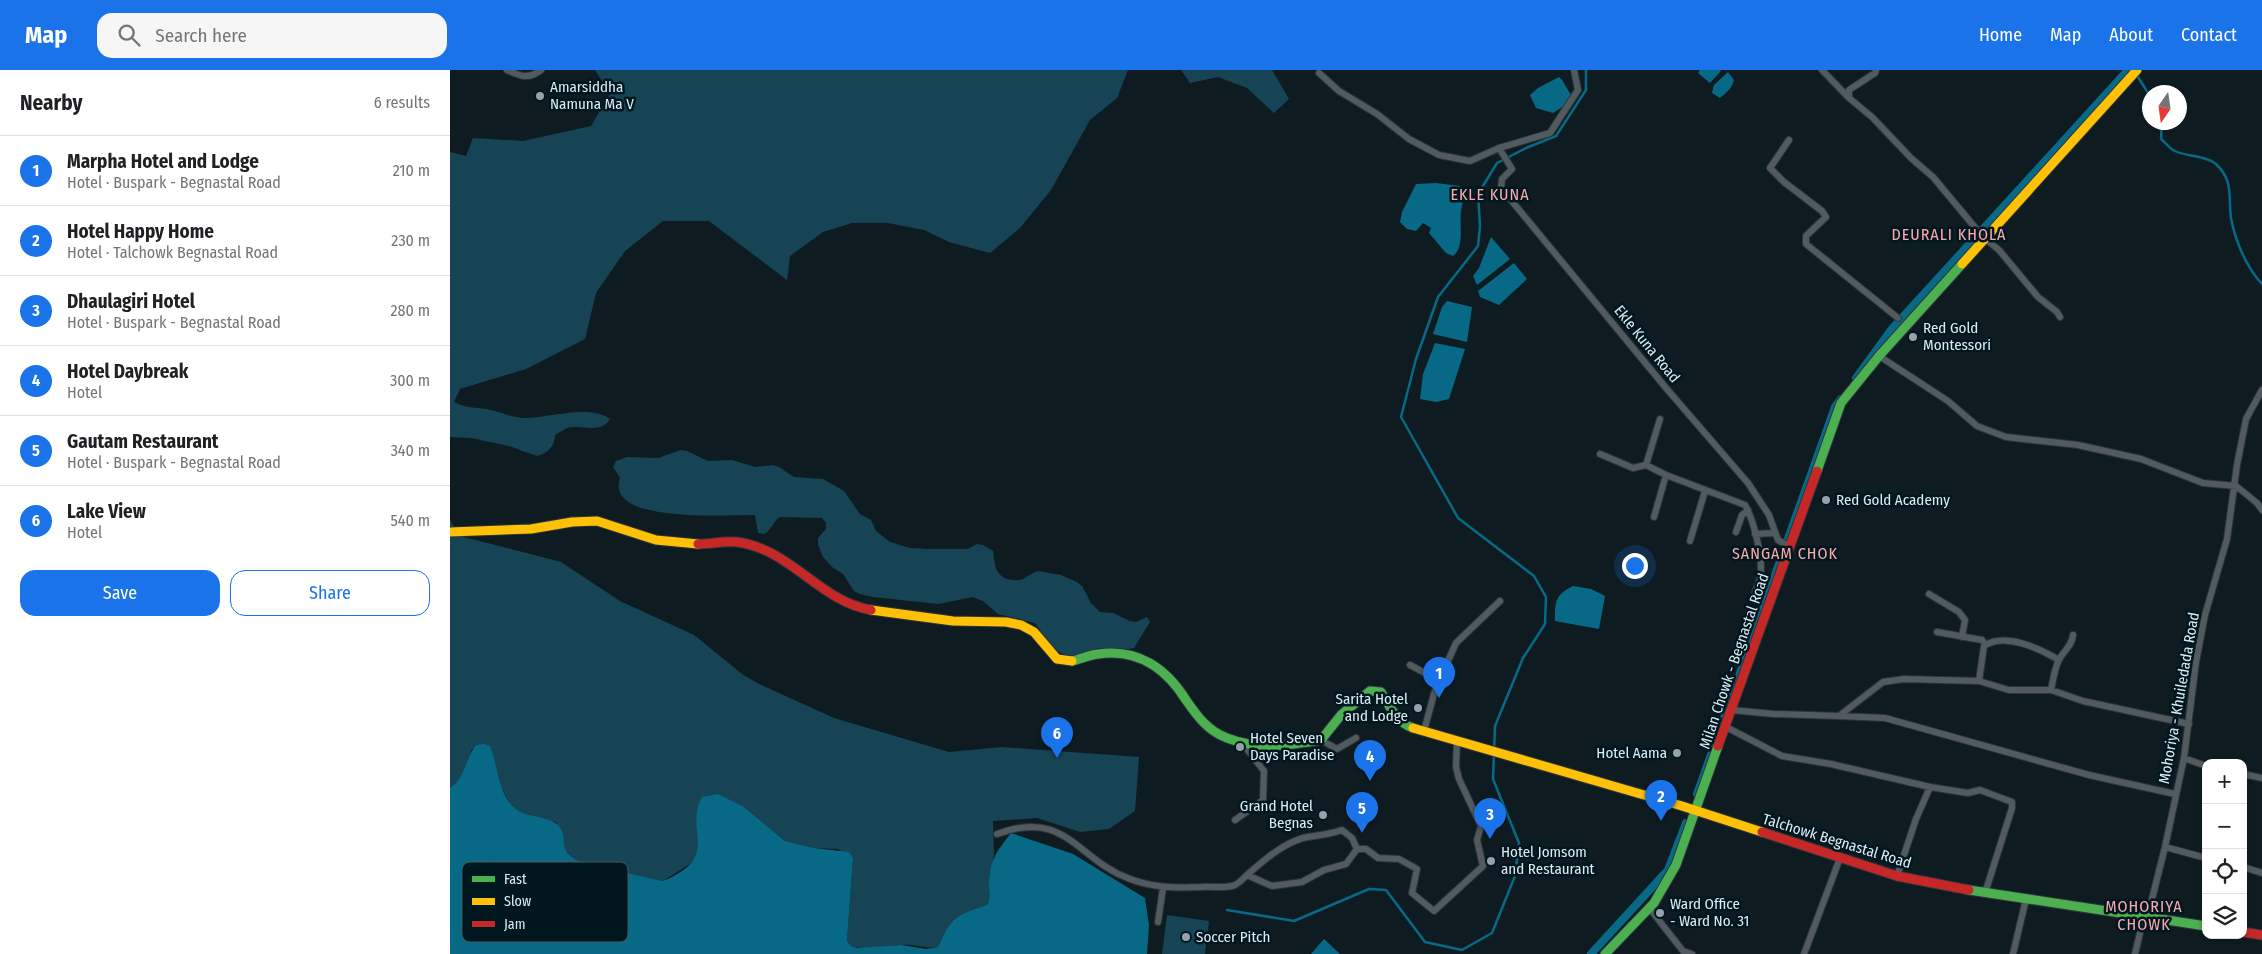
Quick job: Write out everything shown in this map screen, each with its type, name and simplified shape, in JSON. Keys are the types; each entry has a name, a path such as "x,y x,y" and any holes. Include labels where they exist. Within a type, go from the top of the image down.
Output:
{"main road":[{"name":"Milan Chowk - Begnastal Road","path":"1605,954 1650,909 1676,865 1841,403 1879,356 2137,70"},
{"path":"450,532 474,533 532,529 569,522 596,521 624,527 645,537 665,542 700,545 738,542 764,549 796,567 840,602 860,608 959,622 984,621 1025,626 1041,637 1054,656 1064,661 1084,659 1093,654 1109,654 1146,660 1160,666 1184,694 1201,720 1221,735 1243,744 1293,744 1321,740"},
{"name":"Talchowk Begnastal Road","path":"1321,740 1341,715 1370,691 1374,690 1381,692 1395,715 1406,726 1512,755 1897,876 1985,893 2202,925"},
{"path":"2247,933 2262,935"}],"street":[{"path":"507,70 526,77 534,76 541,70"},
{"path":"1319,73 1339,90 1377,114 1409,139 1440,155 1470,161 1499,148 1550,133 1578,90 1574,70"},
{"path":"1822,70 1933,177 1974,228 1984,239 1999,250 2038,297 2057,312 2060,317"},
{"path":"1849,98 1849,90 1875,73 1876,70"},
{"path":"1789,140 1770,168 1784,182 1822,211 1826,217 1806,236 1806,244 1898,318"},
{"name":"Ekle Kuna Road","path":"1499,148 1512,169 1502,180 1501,188 1748,483 1769,515 1777,537"},
{"path":"1879,356 1948,401 1977,426 2006,436 2078,445 2141,459 2203,483 2236,486 2262,510"},
{"name":"Mohoriya - Khuiledada Road","path":"2135,954 2144,916 2150,903 2165,847 2184,758 2196,662 2205,615 2227,539 2236,486 2237,465 2246,419 2262,390"},
{"path":"1646,465 1660,419"},
{"path":"1600,454 1633,468 1646,465 1705,491 1739,502 1748,510 1755,534 1761,578 1753,596"},
{"path":"1654,517 1666,475"},
{"path":"1690,541 1705,491"},
{"path":"1736,532 1742,515 1748,510"},
{"path":"1755,534 1777,537 1789,546"},
{"path":"1929,594 1959,612 1965,620 1962,637"},
{"path":"1424,731 1435,690 1456,643 1500,600"},
{"path":"1937,632 1982,640 1986,645"},
{"path":"2051,690 2059,660 2069,647 2073,635"},
{"path":"1979,681 1984,646 2004,639 2031,646 2059,660"},
{"path":"1410,665 1440,681"},
{"path":"1839,716 1883,682 1904,679 1979,681 2009,690 2051,690 2083,701 2188,724"},
{"path":"1731,710 1774,714 1885,718 2089,776 2175,794"},
{"path":"1726,728 1782,756 1831,764 1968,794 1980,790 2012,802 1985,893"},
{"path":"1321,740 1330,747 1337,749 1356,738"},
{"path":"1357,849 1366,849 1378,858 1399,859 1417,869 1412,893 1434,911 1483,866 1477,840 1481,826 1459,779 1456,767 1457,740"},
{"path":"1235,820 1263,800 1264,771 1243,744"},
{"path":"2184,758 2202,765"},
{"path":"2247,775 2262,778"},
{"path":"1897,876 1916,819 1930,787"},
{"path":"997,834 1025,826 1049,830 1071,840 1111,870 1128,879 1163,888 1235,885 1267,857 1302,838 1327,836 1342,830 1352,838 1357,849"},
{"path":"2165,847 2202,857"},
{"path":"1247,875 1272,886 1302,882 1324,870 1346,864 1357,849"},
{"path":"1804,954 1840,858"},
{"path":"2247,868 2262,873"},
{"path":"1158,922 1163,888"},
{"path":"2013,954 2026,899"},
{"path":"1650,909 1683,951 1692,954"}],"shaded area":[{"path":"595,70 1128,70 1117,98 1090,120 1051,190 1020,228 990,253 949,242 924,230 888,223 852,223 823,232 790,256 787,280 709,221 663,221 625,251 596,293 585,339 526,369 460,389 454,402 463,406 491,410 522,418 580,412 602,415 610,419 598,427 573,427 566,429 555,435 554,442 550,448 537,456 509,446 471,438 450,437 450,152 466,156 473,138 523,141 591,126 610,94"},
{"path":"1181,70 1272,70 1289,99 1274,113 1247,88 1218,77 1190,83"},
{"path":"1700,70 1721,71 1710,83 1698,73"},
{"path":"1728,72 1734,80 1727,92 1720,98 1712,93 1714,85"},
{"path":"1559,77 1571,95 1564,106 1553,113 1536,108 1530,95 1538,88"},
{"path":"1436,183 1460,186 1464,191 1459,247 1453,256 1446,253 1429,233 1431,228 1423,223 1416,231 1407,229 1400,222 1402,212 1416,184"},
{"path":"1491,237 1510,259 1477,285 1473,276 1479,268"},
{"path":"1514,263 1527,279 1499,305 1480,297 1478,291"},
{"path":"1447,301 1472,307 1467,342 1433,334 1442,307"},
{"path":"1435,343 1465,349 1449,399 1436,402 1420,399 1423,374"},
{"path":"681,450 708,461 732,460 755,467 773,465 794,477 823,479 844,491 860,514 871,520 876,531 890,542 910,548 928,549 968,549 977,544 983,545 993,551 997,571 1007,579 1021,580 1038,571 1061,575 1082,586 1091,603 1100,612 1113,613 1136,622 1147,617 1150,622 1134,648 1122,650 1098,648 1088,655 1069,657 1053,649 1035,623 998,614 983,601 973,597 938,604 873,597 854,591 843,574 832,567 823,557 818,545 818,538 826,529 826,523 822,518 780,517 764,534 758,533 755,515 672,514 649,510 631,503 620,493 620,478 613,467 616,461 627,457 658,458"},
{"path":"450,520 460,536 561,562 620,601 694,635 742,674 759,684 834,718 949,752 1002,747 1139,757 1135,811 1109,829 1080,832 1037,818 993,821 994,854 989,888 990,900 982,908 964,913 946,930 938,947 896,945 863,948 851,946 847,941 853,858 838,849 814,848 785,841 744,807 699,844 697,856 691,863 663,881 628,873 628,862 580,862 573,858 566,850 556,822 526,816 513,808 504,794 494,766 492,752 472,749 462,775 450,788"},
{"path":"1573,586 1591,589 1605,596 1599,629 1555,621 1557,599 1563,592"},
{"path":"484,744 490,746 502,787 511,805 529,815 556,823 562,830 567,852 580,862 462,862 462,942 628,942 628,873 663,881 681,872 692,862 697,853 696,821 697,810 702,797 718,794 744,807 785,841 814,848 849,852 853,858 847,941 851,946 857,948 902,945 926,949 938,947 946,930 954,920 964,913 987,905 992,863 1011,833 1073,854 1145,898 1149,925 1147,954 450,954 450,788 459,779 476,745"},
{"name":"Soccer Pitch","path":"1167,915 1209,921 1205,954 1162,954"},
{"path":"1324,939 1340,954 1311,954"}],"waterway":[{"path":"1227,910 1294,921 1369,889 1386,890 1425,942 1462,950 1492,933 1515,876 1519,843 1493,779 1495,726 1523,658 1545,624 1546,597 1534,576 1458,518 1401,417 1416,359 1438,297 1478,246 1480,226 1478,194 1497,163 1526,148 1556,136 1586,90 1586,70"},
{"path":"1856,378 1891,330 2128,70"},
{"name":"DEURALI KHOLA","path":"2136,74 2143,85"},
{"name":"DEURALI KHOLA","path":"2162,130 2161,139 2171,149 2212,161 2222,170 2228,183 2231,218 2238,244 2251,270 2262,284"},
{"path":"1697,794 1835,407 1841,399"},
{"path":"1591,954 1668,870 1686,823"}],"traffic: fast":[{"path":"1817,471 1841,403 1879,356 1962,264"},
{"path":"1072,661 1112,653 1138,657 1160,670 1169,678 1209,727 1220,735 1238,742 1286,745 1321,740 1341,715 1370,691 1381,692 1398,718 1407,726 1413,728"},
{"path":"1605,954 1654,903 1676,865 1718,746"},
{"path":"1969,890 2202,925"}],"traffic: slow":[{"path":"1962,264 2137,70"},
{"path":"450,532 531,529 572,522 597,521 656,540 698,544"},
{"path":"871,610 953,621 1006,622 1021,625 1034,632 1057,659 1072,661"},
{"path":"1413,728 1682,806 1762,832"}],"traffic: jam":[{"path":"1718,746 1817,471"},
{"path":"698,544 737,542 756,547 773,554 836,597 853,605 871,610"},
{"path":"1762,832 1897,876 1969,890"},
{"path":"2247,933 2262,935"}],"place":[{"name":"Amarsiddha Namuna Ma V","path":"540,96"},
{"name":"Red Gold Montessori","path":"1913,337"},
{"name":"Red Gold Academy","path":"1826,500"},
{"name":"Marpha Hotel and Lodge","path":"1439,698"},
{"name":"Sarita Hotel and Lodge","path":"1418,708"},
{"name":"Hotel Seven Days Paradise","path":"1240,747"},
{"name":"Hotel Aama","path":"1677,753"},
{"name":"Lake View","path":"1057,758"},
{"name":"Hotel Daybreak","path":"1370,781"},
{"name":"Grand Hotel Begnas","path":"1323,815"},
{"name":"Hotel Happy Home","path":"1661,821"},
{"name":"Gautam Restaurant","path":"1362,833"},
{"name":"Dhaulagiri Hotel","path":"1490,839"},
{"name":"Hotel Jomsom and Restaurant","path":"1491,861"},
{"name":"Ward Office - Ward No. 31","path":"1660,913"},
{"name":"Soccer Pitch","path":"1186,937"}],"district":[{"name":"EKLE KUNA","path":"1490,194"},
{"name":"DEURALI KHOLA","path":"1949,234"},
{"name":"SANGAM CHOK","path":"1785,553"},
{"name":"MOHORIYA CHOWK","path":"2144,915"}]}
